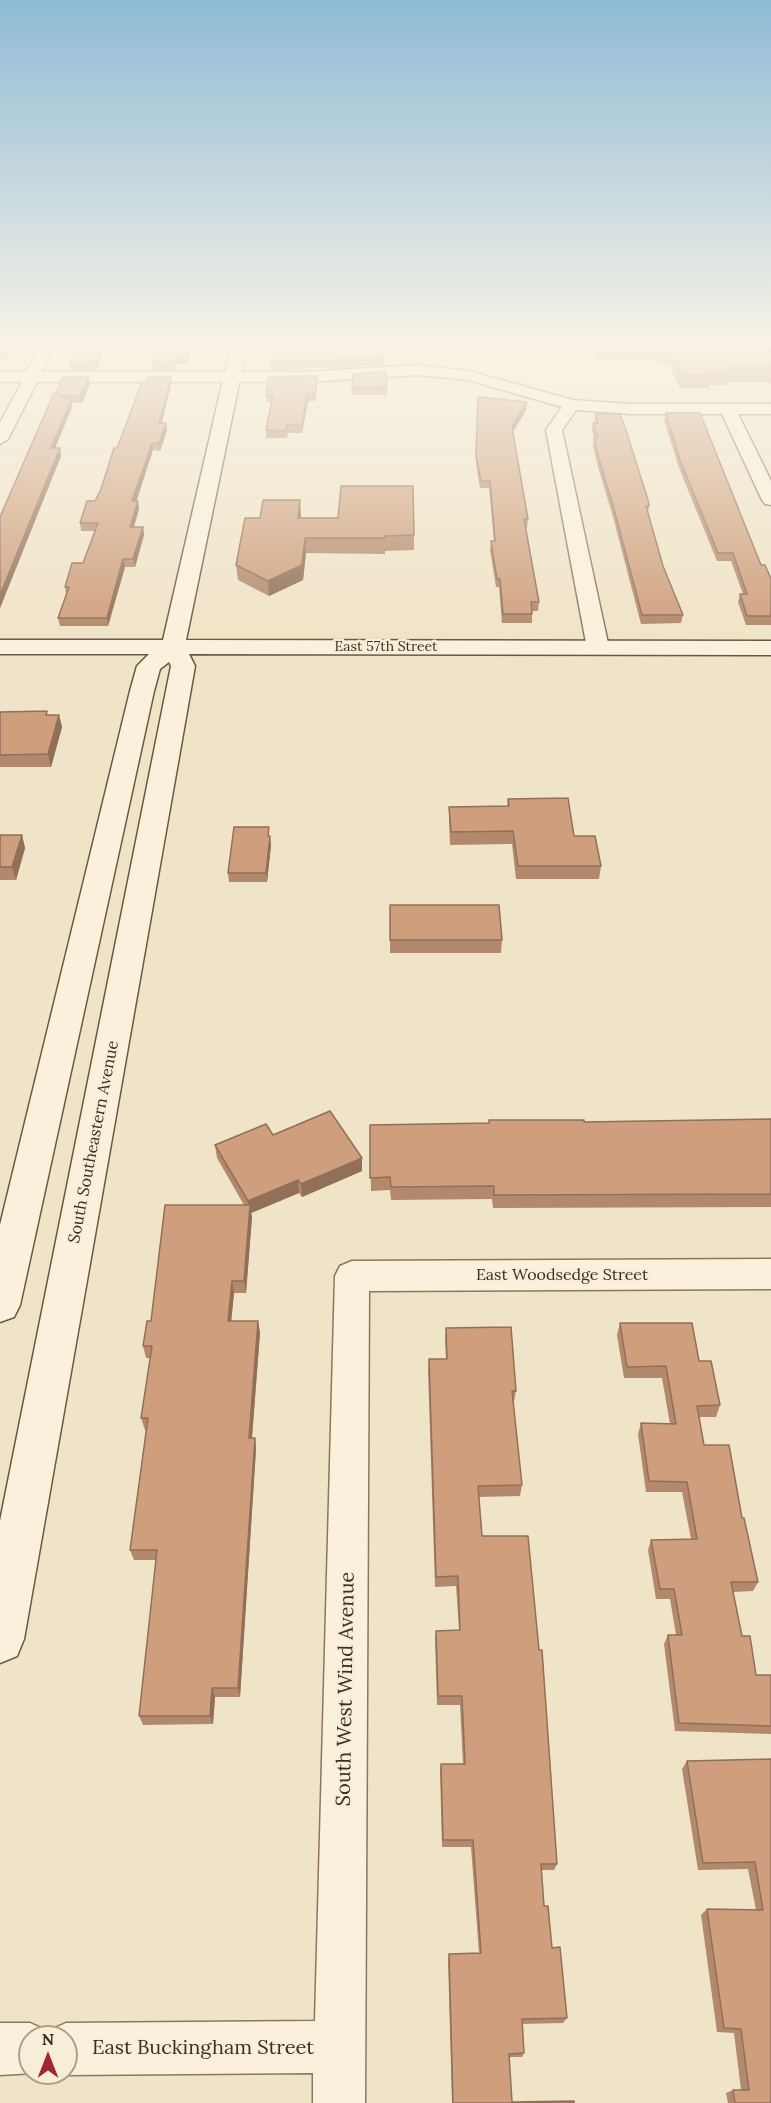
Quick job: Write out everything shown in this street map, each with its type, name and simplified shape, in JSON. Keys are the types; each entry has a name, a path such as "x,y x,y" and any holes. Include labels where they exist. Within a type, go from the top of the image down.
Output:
{"main road":[{"name":"South Southeastern Avenue","path":"0,1639 168,659 217,443"},
{"name":"East 57th Street","path":"0,647 168,659 771,666"},
{"name":"East 57th Street","path":"0,666 168,659 598,648 771,648"},
{"name":"South Southeastern Avenue","path":"0,1305 61,1032 168,659"}],"street":[{"path":"557,443 598,648"},
{"path":"744,443 771,500"},
{"name":"East Woodsedge Street","path":"352,1276 769,1282"},
{"name":"South West Wind Avenue","path":"339,2103 352,1276"},
{"name":"East Buckingham Street","path":"78,2049 340,2047"},
{"path":"0,2049 18,2049"}],"building":[{"path":"32,443 53,443 51,448 60,448 0,595 0,517"},
{"path":"119,443 152,443 132,501 138,501 130,527 143,527 133,559 123,559 107,618 58,618 69,587 65,587 72,563 83,563 98,523 80,523 87,501 95,501 114,448 117,448"},
{"path":"476,443 515,443 528,519 524,519 539,602 531,602 532,614 503,614 500,579 497,579 491,541 495,541 490,481 481,481 476,456"},
{"path":"595,443 630,443 648,500 649,506 646,506 663,566 683,615 642,615"},
{"path":"675,443 712,443 761,565 765,565 771,579 771,616 747,616 740,594 747,594 733,553 718,553"},
{"path":"341,486 413,486 414,535 385,536 385,538 305,538 302,565 268,581 236,565 245,518 260,518 263,500 300,500 298,518 338,518"},
{"path":"47,711 46,715 59,715 48,754 0,755 0,712"},
{"path":"568,798 574,836 595,836 601,866 518,866 513,831 451,832 449,807 509,806 508,799"},
{"path":"234,827 269,827 266,873 228,873"},
{"path":"0,835 22,835 12,867 0,867"},
{"path":"390,905 499,905 502,940 390,940"},
{"path":"330,1111 362,1158 301,1184 298,1180 248,1201 215,1145 266,1124 273,1135"},
{"path":"771,1119 771,1194 494,1195 494,1186 391,1187 390,1177 370,1178 370,1125 489,1123 489,1120 584,1120 584,1122"},
{"path":"165,1205 250,1205 244,1281 232,1281 228,1321 258,1321 249,1438 255,1438 238,1688 212,1688 210,1716 139,1716 157,1550 130,1550 148,1418 141,1418 152,1346 143,1346 147,1321 151,1321"},
{"path":"620,1323 692,1323 699,1361 711,1361 720,1405 697,1406 704,1445 729,1445 742,1518 744,1518 758,1582 731,1582 742,1636 750,1636 756,1675 771,1675 771,1726 679,1723 668,1635 682,1635 674,1589 660,1589 651,1540 697,1539 687,1482 649,1481 641,1423 676,1424 666,1366 627,1367"},
{"path":"511,1327 516,1391 512,1391 522,1485 478,1486 482,1536 528,1536 539,1650 542,1650 557,1864 541,1864 544,1906 548,1906 552,1948 560,1947 567,2018 522,2019 524,2053 509,2054 512,2102 574,2101 574,2103 453,2103 449,1954 481,1953 473,1840 443,1840 441,1764 465,1764 462,1696 438,1696 436,1631 460,1630 458,1576 436,1577 429,1359 447,1359 446,1328"},
{"path":"771,1759 771,2103 735,2103 733,2090 749,2090 741,2029 724,2028 707,1909 763,1910 755,1862 703,1863 687,1761"}]}
